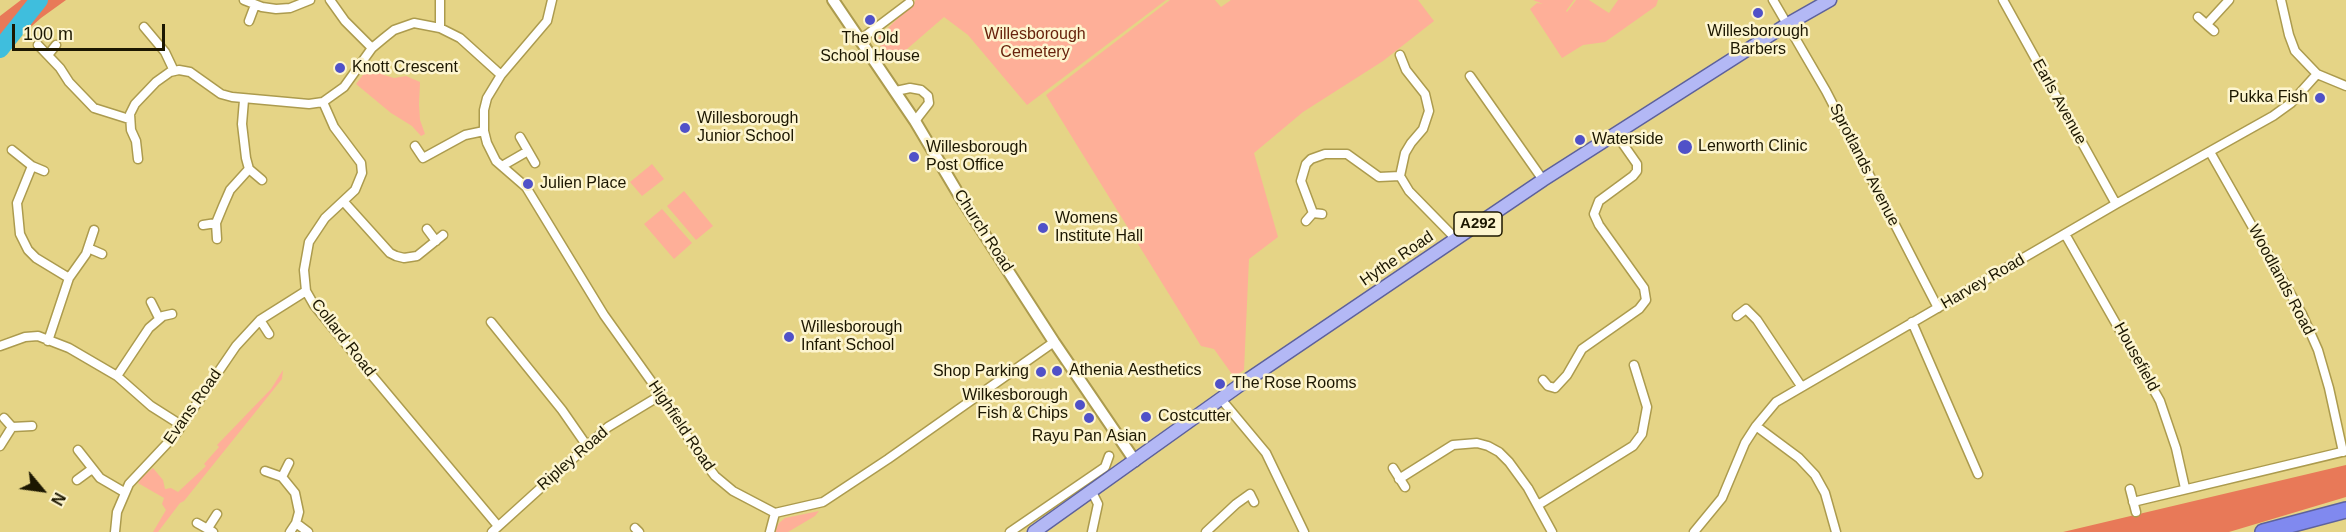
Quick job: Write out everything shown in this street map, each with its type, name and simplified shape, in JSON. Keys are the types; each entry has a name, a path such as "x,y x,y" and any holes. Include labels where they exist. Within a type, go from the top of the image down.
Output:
{"highway":[{"path":"2263,532 2346,510"}],"main road":[{"name":"Hythe Road","path":"1034,532 1221,399 1544,180 1786,25 1830,0"}],"street":[{"path":"244,0 266,8 285,9 310,0"},
{"path":"330,0 347,23 372,48"},
{"path":"440,0 440,28"},
{"name":"Highfield Road","path":"552,0 547,21 501,75 487,98 484,110 484,131 492,154 526,187 604,315 715,476 733,491 775,513"},
{"name":"Church Road","path":"833,0 915,121 959,195 1054,342 1135,461"},
{"name":"Sprotlands Avenue","path":"1773,0 1826,91 1938,308"},
{"name":"Earls Avenue","path":"2003,0 2116,204"},
{"path":"2206,24 2229,0"},
{"path":"2281,0 2295,51 2317,74 2346,86"},
{"path":"860,40 909,3"},
{"path":"249,21 255,5"},
{"path":"2198,17 2214,31"},
{"path":"138,159 139,151 129,119 132,109 163,76 174,71 190,72 221,94 244,100 309,104 323,102 344,87 372,48 394,30 414,23 440,28 460,38 501,75"},
{"path":"144,27 165,52 174,71"},
{"path":"38,45 94,108 129,119"},
{"path":"48,55 56,45"},
{"path":"1400,55 1406,70 1425,94 1429,111 1423,129 1405,153 1400,176 1409,191 1456,239"},
{"name":"Harvey Road","path":"1694,532 1722,498 1745,443 1776,402 2291,103 2317,74"},
{"path":"1470,76 1544,180"},
{"path":"896,92 910,88 921,90 928,96 929,103 915,121"},
{"path":"244,100 242,140 249,169 262,180"},
{"name":"Collard Road","path":"323,102 334,127 361,163 360,181 344,202 325,218 309,242 304,270 306,291 314,305 495,529"},
{"path":"414,146 423,159 465,135 484,131"},
{"path":"1543,380 1548,386 1555,388 1567,375 1581,349 1640,309 1646,300 1644,288 1599,225 1594,214 1599,201 1633,177 1637,171 1637,164 1616,134"},
{"path":"520,137 535,163"},
{"path":"12,150 32,166 44,171"},
{"path":"502,166 528,151"},
{"name":"Woodlands Road","path":"2210,152 2302,314 2318,350 2330,388 2345,451"},
{"path":"1306,221 1318,214 1301,181 1306,164 1311,159 1324,154 1347,154 1379,177 1400,176"},
{"path":"32,166 17,203 20,234 28,250 36,258 69,278"},
{"path":"218,239 216,223 230,190 249,169"},
{"path":"344,202 390,253 396,256 404,258 417,256 439,238 427,229"},
{"path":"203,225 216,223"},
{"path":"48,341 69,278 88,248 94,230"},
{"name":"Housefield","path":"2065,234 2160,401 2176,448 2186,489"},
{"path":"88,248 102,254"},
{"name":"Evans Road","path":"115,532 117,512 124,492 135,475 167,444 227,358 260,320 306,291"},
{"path":"151,302 159,318"},
{"path":"1737,316 1746,309 1757,320 1801,386"},
{"path":"117,376 149,328 159,318 172,314"},
{"path":"260,320 269,334"},
{"path":"491,322 562,410 587,446"},
{"path":"1912,322 1978,474"},
{"path":"0,346 25,337 38,336 69,348 117,376 151,406 181,425"},
{"path":"770,532 775,513 823,502 1054,342"},
{"path":"1538,505 1633,446 1642,434 1647,407 1634,365"},
{"name":"Ripley Road","path":"495,529 608,427 661,395"},
{"path":"1221,399 1266,453 1304,532"},
{"path":"3,418 12,427 32,426"},
{"path":"1756,426 1799,458 1815,475 1825,494 1836,532"},
{"path":"0,446 12,427"},
{"path":"1400,478 1453,445 1477,443 1499,452 1509,462 1538,505 1552,532"},
{"path":"78,450 100,478 124,492"},
{"path":"2133,501 2303,463 2345,451"},
{"path":"1010,532 1105,467 1109,456"},
{"path":"282,477 290,463"},
{"path":"1393,468 1405,488"},
{"path":"77,480 92,469"},
{"path":"265,471 282,477 291,485 298,501 299,512 290,532"},
{"path":"2130,489 2136,512"},
{"path":"1092,492 1098,504 1092,532"},
{"path":"1206,532 1250,494 1254,502"},
{"path":"1044,508 1051,520"},
{"path":"197,523 211,530 218,514"},
{"path":"296,523 309,532"}],"green space":[{"name":"Willesborough Cemetery","path":"916,0 1166,0 1027,105 968,35 944,17 892,62 876,40"},
{"path":"1170,0 1215,0 1221,7 1231,0 1418,0 1434,21 1383,61 1303,112 1254,153 1278,237 1249,259 1244,370 1234,377 1214,349 1201,346 1046,95"},
{"path":"1533,0 1574,0 1567,12 1576,0 1589,0 1609,13 1618,0 1658,0 1656,6 1605,42 1583,45 1562,58 1530,9 1537,3 1543,4"},
{"path":"372,63 384,75 394,78 406,76 420,82 420,120 425,134 421,136 412,126 391,113 356,84"},
{"path":"652,164 664,179 642,196 630,182"},
{"path":"684,191 713,226 696,240 667,206"},
{"path":"662,209 692,243 674,259 644,224"},
{"path":"283,370 282,379 158,532 153,532 166,510 162,504 164,498 138,483 141,478 153,468 163,480 165,489 171,488 178,492 206,466 204,464 219,447 217,445 271,389"},
{"path":"819,511 815,516 788,532 774,532 785,518"}],"shaded area":[{"path":"21,0 66,0 41,18 0,54 0,16"},
{"path":"2346,465 2346,497 2229,532 2063,532"}],"waterway":[{"path":"0,49 39,0"}],"place":[{"name":"Willesborough Barbers","path":"1758,13"},
{"name":"The Old School House","path":"870,20"},
{"name":"Knott Crescent","path":"340,68"},
{"name":"Pukka Fish","path":"2320,98"},
{"name":"Willesborough Junior School","path":"685,128"},
{"name":"Waterside","path":"1580,140"},
{"name":"Lenworth Clinic","path":"1685,147"},
{"name":"Willesborough Post Office","path":"914,157"},
{"name":"Julien Place","path":"528,184"},
{"name":"Womens Institute Hall","path":"1043,228"},
{"name":"Willesborough Infant School","path":"789,337"},
{"name":"Athenia Aesthetics","path":"1057,371"},
{"name":"Shop Parking","path":"1041,372"},
{"name":"The Rose Rooms","path":"1220,384"},
{"name":"Wilkesborough Fish & Chips","path":"1080,405"},
{"name":"Costcutter","path":"1146,417"},
{"name":"Rayu Pan Asian","path":"1089,418"}]}
